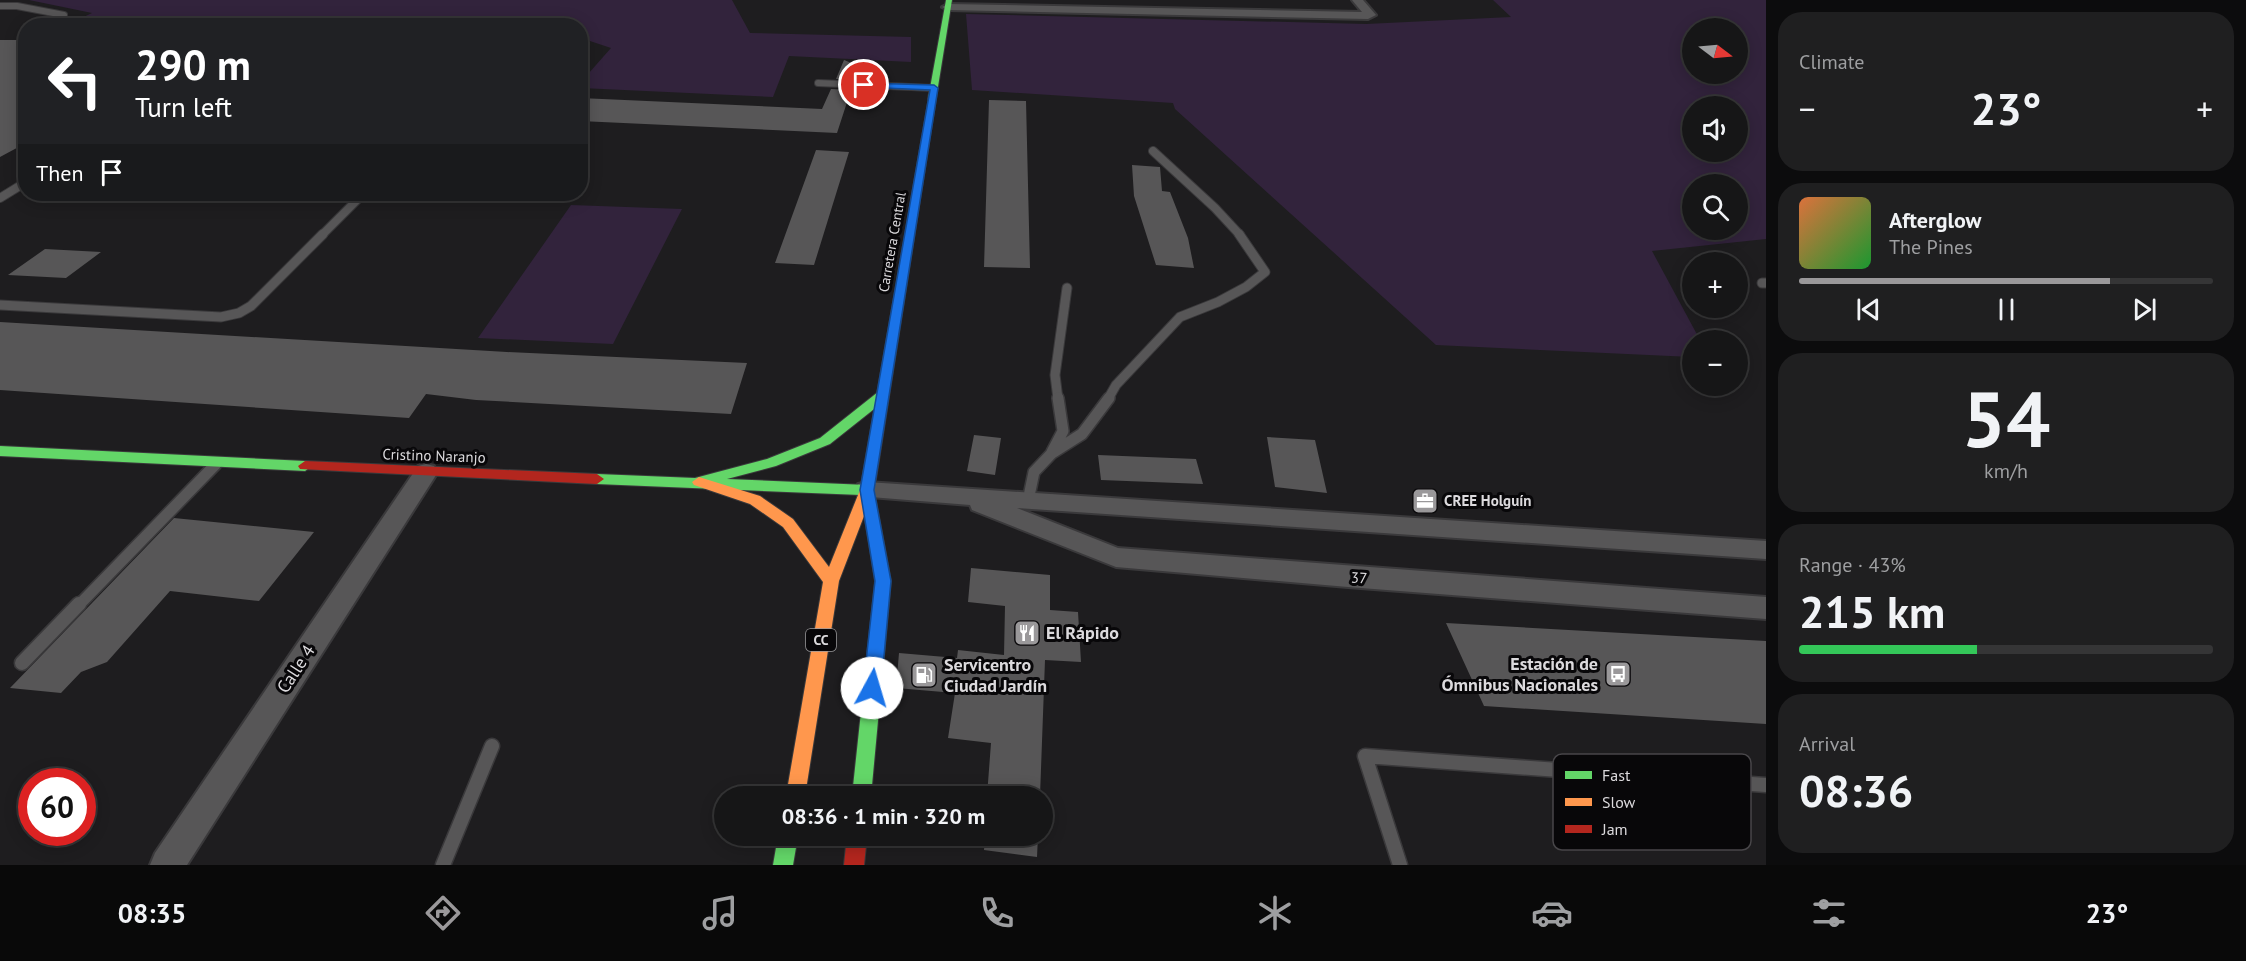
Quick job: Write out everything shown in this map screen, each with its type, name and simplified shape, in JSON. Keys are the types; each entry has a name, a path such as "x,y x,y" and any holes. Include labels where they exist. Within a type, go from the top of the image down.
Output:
{"main road":[{"name":"Carretera Central","path":"797,786 831,581 867,490 948,4"},
{"path":"699,482 771,463 825,441 883,395"},
{"name":"Cristino Naranjo","path":"5,456 218,462 867,490"},
{"path":"699,482 755,500 788,523 831,581"},
{"name":"Carretera Central","path":"862,786 883,581 867,490"},
{"path":"783,865 786,846"},
{"path":"854,865 856,846"}],"street":[{"path":"948,4 1370,15 1358,0"},
{"name":"Calle 4","path":"167,865 426,472"},
{"name":"37","path":"867,490 1766,550"},
{"name":"37","path":"963,496 1116,557 1766,608"}],"lane":[{"path":"0,6 16,6 63,15"},
{"path":"818,83 934,88"},
{"path":"1028,501 1034,472 1052,453 1082,434 1102,410 1116,385 1180,317 1237,292 1265,272 1258,256 1236,230 1152,152"},
{"path":"0,198 18,187"},
{"path":"0,305 221,317 239,313 251,306 356,201"},
{"path":"1052,453 1063,431 1055,375 1067,288"},
{"path":"22,663 218,462"},
{"path":"442,865 492,746"},
{"path":"1400,865 1365,756 1553,770"},
{"path":"1751,784 1766,785"}],"shaded area":[{"path":"29,0 732,0 750,33 911,37 911,62 789,56 773,97 588,88 588,74 611,48 588,40 588,18 82,18 92,13"},
{"path":"1493,0 1766,0 1766,239 1652,251 1682,307 1682,318 1688,318 1695,330 1682,330 1682,357 1436,345 1175,109 1173,103 972,90 966,14 1366,24 1511,17"},
{"path":"571,205 682,209 613,344 478,338"}],"building":[{"path":"0,40 18,40 18,147 0,157"},
{"path":"844,60 859,66 855,79 836,79"},
{"path":"831,89 851,90 837,133 588,121 588,98 822,109"},
{"path":"989,100 1026,101 1030,268 984,267"},
{"path":"816,150 849,152 814,265 775,263"},
{"path":"1132,165 1160,167 1162,191 1170,192 1188,238 1194,268 1156,265 1134,196"},
{"path":"45,249 101,252 66,278 8,275"},
{"path":"0,322 507,352 747,363 731,414 476,400 426,394 409,418 0,390"},
{"path":"974,435 1001,438 995,475 967,471"},
{"path":"1267,437 1315,440 1327,493 1275,487"},
{"path":"1098,455 1196,459 1203,484 1101,480"},
{"path":"174,518 314,532 259,601 170,591 107,662 81,672 61,693 10,688"},
{"path":"971,568 1050,575 1050,610 1078,612 1081,662 1045,660 1040,786 988,786 991,743 948,738 955,693 896,688 899,653 957,658 958,650 1004,655 1005,606 968,602"},
{"name":"Estación de Ómnibus Nacionales","path":"1446,623 1766,641 1766,724 1484,706"},
{"path":"984,846 1038,846 1037,857 984,850"}],"traffic: fast":[{"path":"932,99 949,0"},
{"path":"699,482 771,463 825,441 883,395"},
{"path":"0,451 305,466"},
{"path":"597,479 867,490"},
{"path":"862,786 883,581 867,490"},
{"path":"783,865 786,846"}],"traffic: slow":[{"path":"797,786 831,581 867,490 869,479"},
{"path":"699,482 755,500 788,523 831,581"}],"traffic: jam":[{"path":"869,479 932,99"},
{"path":"305,466 597,479"},
{"path":"854,865 856,846"}],"place":[{"name":"CREE Holguín","path":"1425,501"},
{"name":"El Rápido","path":"1027,633"},
{"name":"Estación de Ómnibus Nacionales","path":"1618,674"},
{"name":"Servicentro Ciudad Jardín","path":"924,675"}],"route":[{"path":"864,85 934,88 867,490 883,581 872,688"}]}
